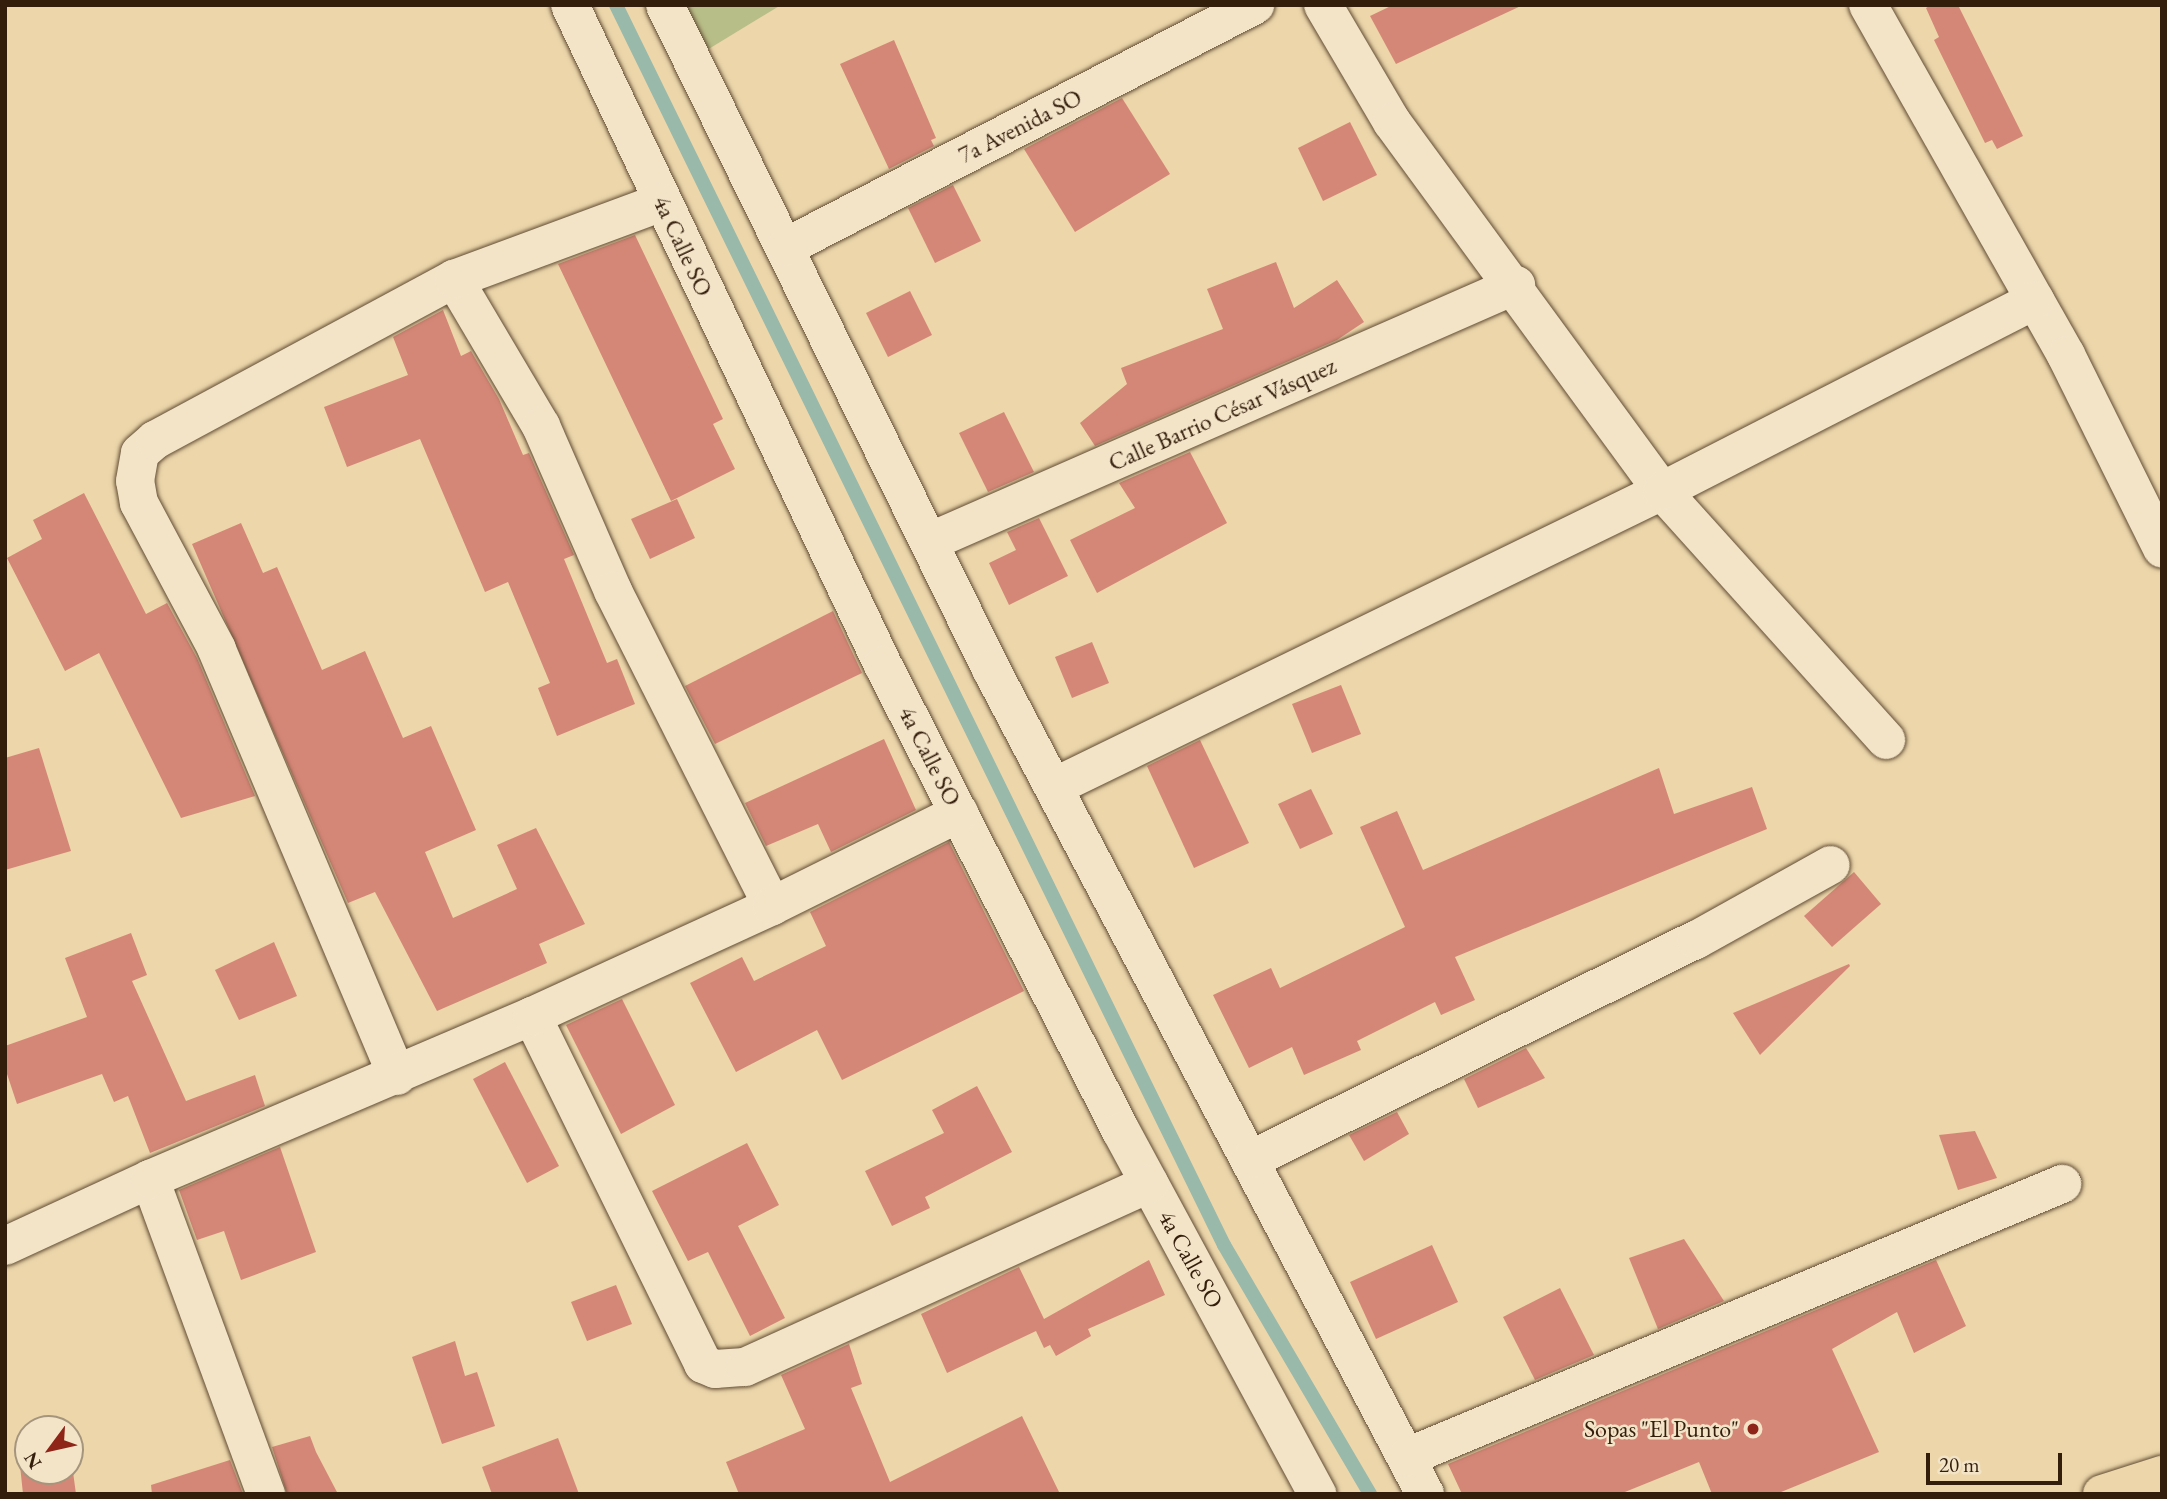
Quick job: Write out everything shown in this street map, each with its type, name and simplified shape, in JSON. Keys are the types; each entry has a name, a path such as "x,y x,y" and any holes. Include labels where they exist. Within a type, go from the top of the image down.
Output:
{"highway":[{"path":"2102,1494 2162,1475"}],"street":[{"name":"4a Calle SO","path":"570,5 662,202 959,813 1149,1184 1317,1494"},
{"path":"665,5 929,542 1054,787 1252,1159 1425,1494"},
{"name":"7a Avenida SO","path":"786,247 1255,5"},
{"path":"1323,5 1392,122 1516,285 1662,491 1886,740"},
{"path":"1868,5 2035,300 2162,548"},
{"path":"397,1076 217,649 139,503 135,481 140,453 155,440 454,279 662,202"},
{"path":"454,279 541,426 614,591 772,906"},
{"name":"Calle Barrio César Vásquez","path":"929,542 1516,285"},
{"path":"1054,787 1662,491 2035,300"},
{"path":"5,1246 150,1179 397,1076 532,1016 772,906 959,813"},
{"path":"1252,1159 1696,940 1832,865"},
{"path":"532,1016 703,1364 715,1369 745,1367 1149,1184"},
{"path":"150,1179 266,1494"},
{"path":"1407,1457 2062,1184"}],"green space":[{"path":"685,5 781,5 707,50"}],"building":[{"path":"1393,5 1523,5 1396,64 1370,16"},
{"path":"1931,5 1958,5 2023,136 1997,149 1992,140 1985,143 1934,40 1939,37 1926,8"},
{"path":"894,40 936,138 931,140 934,146 889,169 840,64"},
{"path":"1122,98 1170,174 1075,232 1024,149"},
{"path":"1350,122 1377,175 1323,201 1298,148"},
{"path":"953,185 981,241 935,263 908,208"},
{"path":"635,235 723,419 713,424 735,469 671,501 558,264"},
{"path":"1276,262 1294,308 1337,280 1364,322 1337,340 1095,446 1080,423 1127,384 1121,368 1223,329 1207,289"},
{"path":"910,291 932,335 888,357 866,313"},
{"path":"443,310 461,356 471,351 499,399 523,455 529,453 574,555 564,559 607,663 617,659 635,704 557,736 538,688 550,683 508,582 485,592 420,439 347,467 324,407 408,375 393,337"},
{"path":"1004,412 1034,472 988,492 959,433"},
{"path":"1190,452 1227,523 1097,593 1070,540 1135,508 1119,483"},
{"path":"84,493 146,614 167,603 197,658 255,796 181,818 99,653 65,671 7,558 42,539 33,520"},
{"path":"677,499 695,538 650,559 631,519"},
{"path":"1039,518 1068,576 1009,605 989,563 1016,550 1007,532"},
{"path":"241,523 263,573 277,567 322,670 365,651 403,738 431,726 476,830 425,852 453,918 517,889 497,845 536,828 585,924 539,944 547,963 437,1011 375,892 348,903 192,544"},
{"path":"833,611 862,673 715,744 685,686"},
{"path":"1092,642 1109,683 1072,698 1055,657"},
{"path":"1341,685 1361,734 1312,753 1292,704"},
{"path":"884,739 916,810 831,852 818,824 766,846 745,803"},
{"path":"1200,740 1249,843 1194,868 1147,766"},
{"path":"39,748 71,851 5,870 5,758"},
{"path":"1659,768 1674,814 1752,787 1767,829 1455,957 1475,1000 1441,1015 1435,1002 1357,1041 1361,1050 1304,1075 1292,1047 1249,1068 1213,995 1271,968 1280,988 1405,927 1360,827 1397,811 1423,870"},
{"path":"1311,789 1333,834 1300,849 1278,804"},
{"path":"949,842 1024,991 842,1080 817,1030 736,1072 690,983 742,957 754,981 826,946 810,912"},
{"path":"1854,872 1881,904 1832,947 1804,916"},
{"path":"131,933 147,975 132,981 186,1101 255,1075 265,1106 150,1153 128,1096 114,1102 102,1074 17,1104 5,1068 5,1046 87,1017 65,958"},
{"path":"274,942 297,996 239,1020 215,970"},
{"path":"1849,964 1850,966 1760,1055 1733,1013"},
{"path":"622,999 675,1105 621,1134 566,1025"},
{"path":"1526,1048 1545,1078 1478,1108 1464,1079"},
{"path":"505,1062 559,1166 527,1183 473,1079"},
{"path":"977,1086 1012,1152 925,1197 930,1208 892,1226 865,1171 944,1133 932,1110"},
{"path":"1397,1112 1409,1134 1364,1161 1349,1135"},
{"path":"1975,1131 1997,1178 1958,1190 1939,1135"},
{"path":"747,1143 779,1205 738,1226 785,1318 750,1336 708,1252 688,1261 652,1191"},
{"path":"280,1147 316,1252 241,1280 224,1231 197,1240 179,1190"},
{"path":"1684,1239 1724,1301 1658,1329 1629,1258"},
{"path":"1432,1245 1458,1302 1376,1339 1350,1282"},
{"path":"1149,1260 1165,1295 1088,1329 1091,1336 1056,1356 1050,1345 1044,1348 1036,1331 947,1373 921,1314 1019,1267 1044,1319"},
{"path":"1936,1260 1966,1326 1914,1353 1897,1312 1832,1349 1879,1452 1776,1494 1712,1494 1699,1462 1620,1494 1462,1494 1448,1464"},
{"path":"616,1285 632,1324 587,1341 571,1302"},
{"path":"1560,1288 1594,1355 1535,1380 1503,1317"},
{"path":"455,1341 465,1376 477,1372 495,1426 442,1444 412,1357"},
{"path":"849,1344 862,1384 851,1388 890,1482 1022,1416 1060,1494 739,1494 726,1462 805,1429 781,1375"},
{"path":"310,1436 338,1494 287,1494 272,1447"},
{"path":"558,1438 579,1494 492,1494 482,1467"},
{"path":"230,1460 243,1494 152,1494 151,1485"},
{"path":"22,1485 75,1485 76,1494 23,1494"}],"waterway":[{"path":"616,5 1224,1245 1370,1494"}],"place":[{"name":"Sopas \"El Punto\"","path":"1753,1429"}]}
